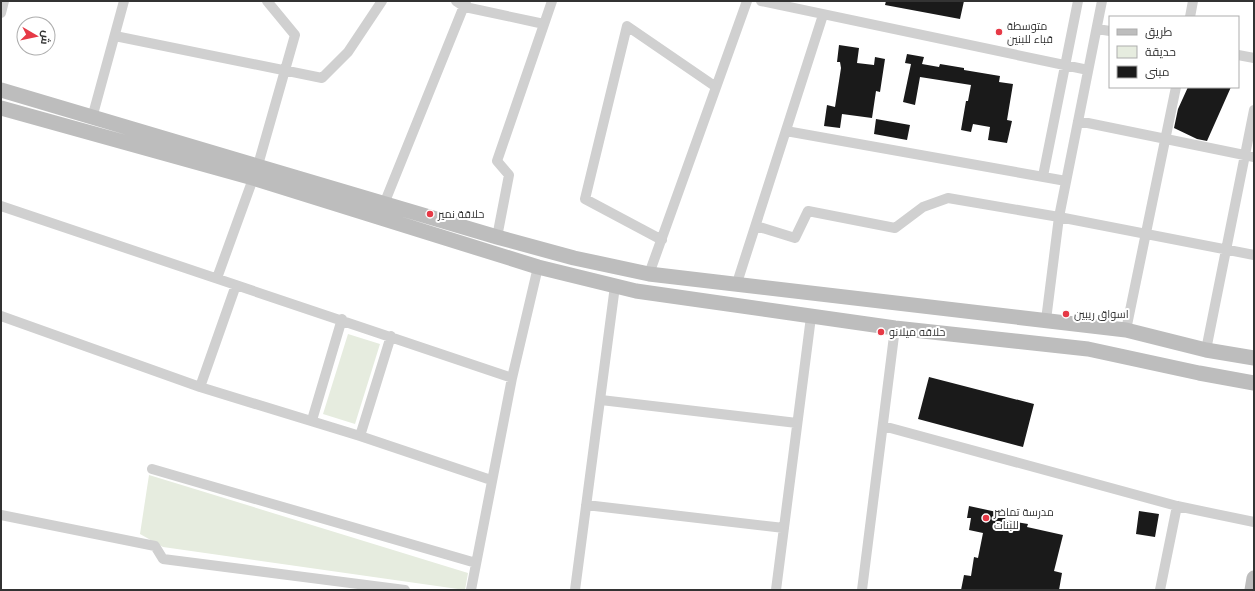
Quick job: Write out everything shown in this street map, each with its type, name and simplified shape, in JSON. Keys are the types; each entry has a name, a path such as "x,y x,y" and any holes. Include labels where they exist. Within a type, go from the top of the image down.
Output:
{"main road":[{"path":"1,90 92,118 255,172 538,268 636,291 895,328 1088,349 1198,373 1254,383"},
{"path":"1,108 384,204 574,258 649,274 736,286 1126,330 1206,350 1254,358"},
{"path":"1252,590 1254,578"}],"street":[{"path":"1,13 4,1"},
{"path":"92,118 124,1"},
{"path":"217,278 255,172 295,34 267,1"},
{"path":"115,36 285,72 322,78 348,52 382,1"},
{"path":"497,237 509,175 497,161 552,1"},
{"path":"649,274 747,1"},
{"path":"761,1 1088,70"},
{"path":"1043,176 1078,1"},
{"path":"1046,320 1059,217 1102,1"},
{"path":"1190,16 1193,1"},
{"path":"384,204 462,3 544,24"},
{"path":"736,286 823,15"},
{"path":"662,240 585,199 627,26 716,87"},
{"path":"1097,29 1109,31"},
{"path":"1239,55 1254,58"},
{"path":"1126,330 1176,88"},
{"path":"1206,350 1226,250 1250,157 1254,110"},
{"path":"1078,121 1250,157"},
{"path":"786,131 1066,181"},
{"path":"756,226 795,238 808,211 896,228 923,207 948,198 1059,217 1254,255"},
{"path":"1,206 391,336 512,378"},
{"path":"471,590 491,480 512,378 538,268"},
{"path":"200,387 236,285"},
{"path":"575,590 615,286"},
{"path":"1,316 200,387 312,420 491,480"},
{"path":"776,590 811,317"},
{"path":"312,420 342,320"},
{"path":"862,590 895,328"},
{"path":"360,436 391,336"},
{"path":"600,400 797,423"},
{"path":"883,426 1177,506 1254,522"},
{"path":"152,469 476,564"},
{"path":"586,505 784,528"},
{"path":"1160,590 1177,506"},
{"path":"1,515 155,546 163,559 405,590"}],"green space":[{"path":"348,334 380,344 355,424 323,414"},
{"path":"149,475 468,573 465,590 163,547 140,534"}],"building":[{"path":"886,1 964,1 960,19 885,5"},
{"path":"839,45 859,48 857,63 874,65 875,57 885,59 880,92 876,91 872,118 842,114 840,128 824,126 827,105 835,107 841,68 840,62 837,62"},
{"path":"907,54 924,57 922,64 939,67 940,64 964,68 964,70 1000,76 999,82 1013,84 1007,120 1012,121 1007,143 988,140 990,127 973,124 971,132 961,130 966,101 968,101 971,85 920,77 915,105 903,102 911,64 905,63"},
{"path":"1188,88 1231,88 1207,141 1197,139 1174,128 1178,109"},
{"path":"876,119 910,125 907,140 874,134"},
{"path":"929,377 1034,404 1023,447 918,419"},
{"path":"969,506 1006,514 1005,520 1028,524 1027,527 1063,535 1054,571 1062,573 1059,590 961,590 964,575 971,576 974,557 978,558 983,533 969,530 971,518 967,518"},
{"path":"1139,511 1159,514 1155,537 1136,534"}],"place":[{"name":"متوسطة قباء للبنين","path":"999,32"},
{"name":"حلاقة نمير","path":"430,214"},
{"name":"اسواق ريبين","path":"1066,314"},
{"name":"حلاقه ميلانو","path":"881,332"},
{"name":"مدرسة تماضر للبنات","path":"986,518"}]}
